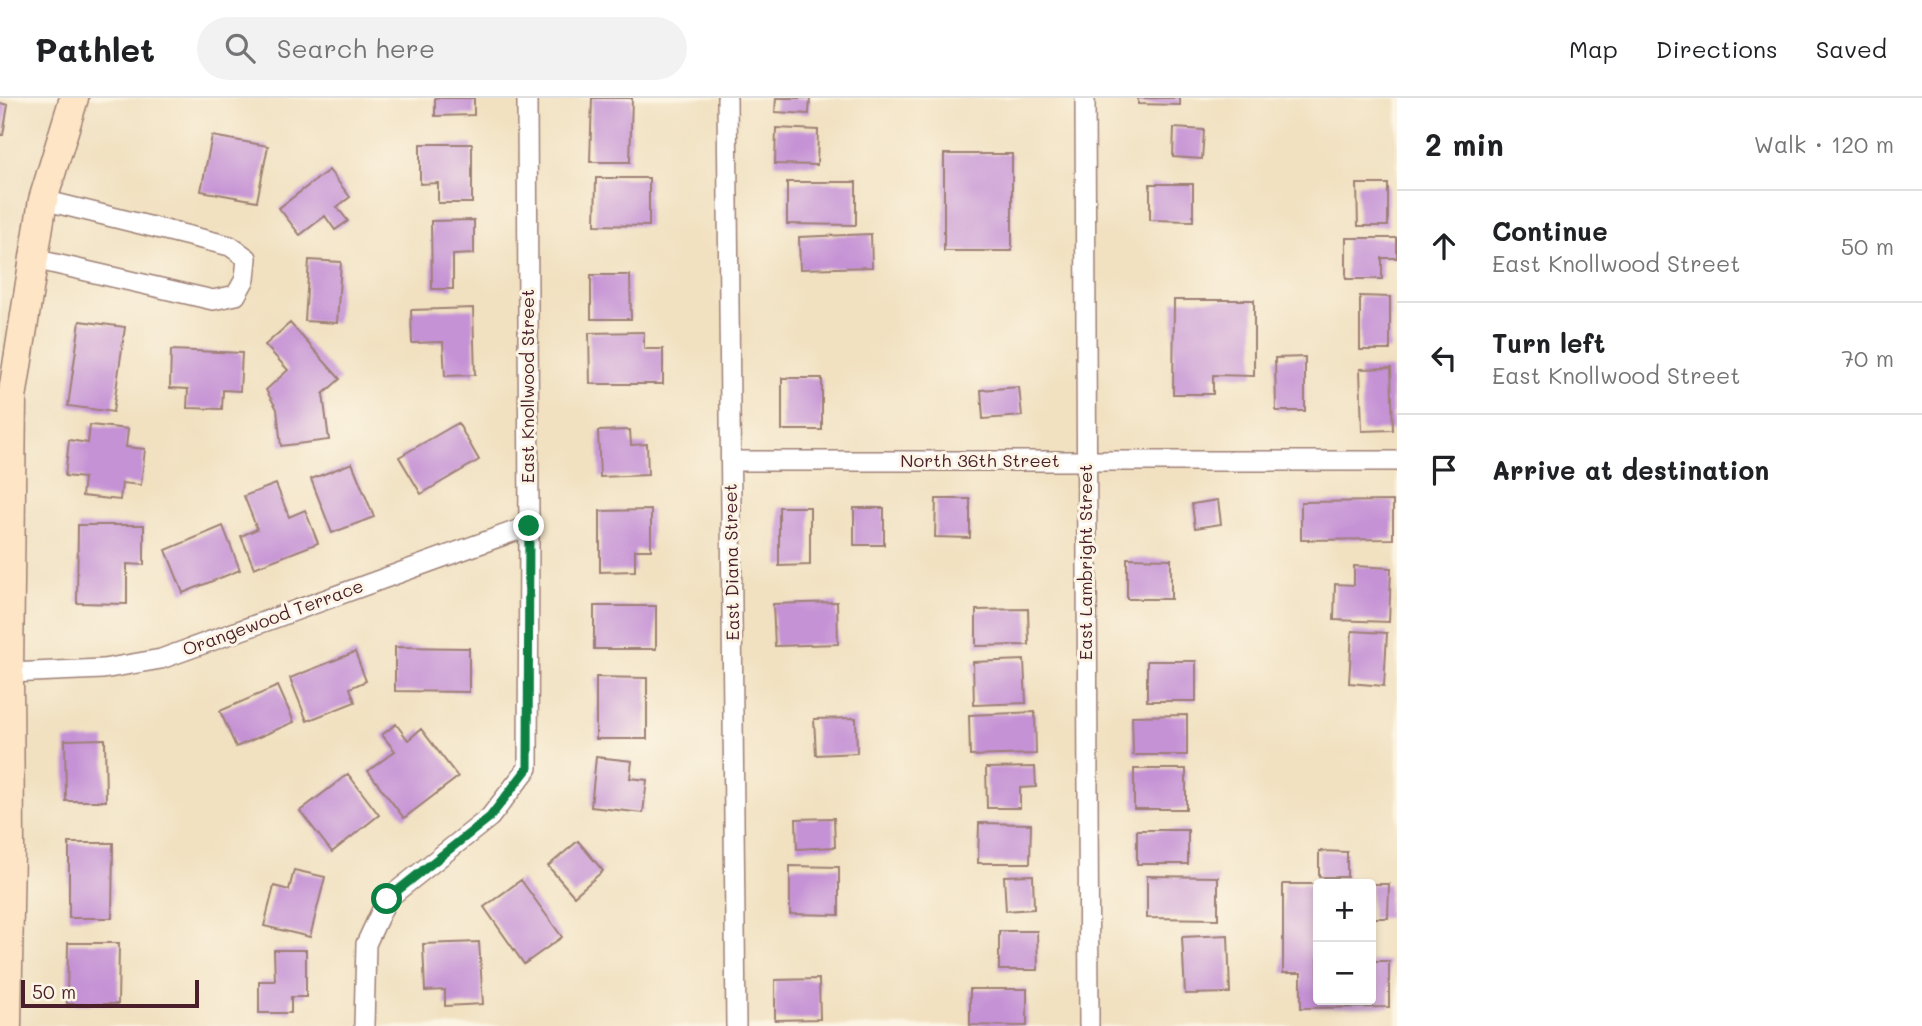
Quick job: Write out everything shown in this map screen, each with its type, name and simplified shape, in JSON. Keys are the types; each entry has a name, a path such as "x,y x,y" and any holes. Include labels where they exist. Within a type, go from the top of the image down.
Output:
{"street":[{"path":"7,1026 12,398 43,200 74,98"},
{"name":"East Knollwood Street","path":"365,1026 366,944 387,899 490,817 528,768 527,98"},
{"name":"East Diana Street","path":"727,98 736,1026"},
{"name":"East Lambright Street","path":"1085,98 1089,1026"},
{"path":"34,259 213,300 236,295 245,279 247,258 230,246 43,200"},
{"name":"North 36th Street","path":"731,461 1397,461"},
{"name":"Orangewood Terrace","path":"9,673 103,669 161,659 529,526"}],"building":[{"path":"435,98 474,98 474,115 435,116"},
{"path":"592,98 632,98 630,162 590,162"},
{"path":"776,98 810,98 809,114 775,112"},
{"path":"1138,98 1180,98 1180,105 1138,104"},
{"path":"0,103 8,105 3,135 0,135"},
{"path":"776,128 818,130 817,165 775,164"},
{"path":"1174,128 1204,130 1202,159 1173,157"},
{"path":"212,136 268,146 257,201 201,191"},
{"path":"420,144 472,144 472,203 438,203 438,183 420,184"},
{"path":"944,154 1012,154 1012,251 944,251"},
{"path":"329,170 350,197 337,207 348,221 335,230 325,216 300,235 279,208"},
{"path":"596,178 649,178 649,226 595,225"},
{"path":"787,182 856,182 856,225 787,224"},
{"path":"1150,184 1193,184 1193,221 1150,220"},
{"path":"1357,184 1388,184 1388,226 1358,226"},
{"path":"474,220 474,254 453,255 453,289 432,289 431,221"},
{"path":"871,234 872,267 800,269 799,237"},
{"path":"1346,238 1397,238 1397,258 1382,258 1382,279 1346,279"},
{"path":"309,260 341,262 337,323 305,321"},
{"path":"591,275 630,275 631,319 591,319"},
{"path":"1360,296 1390,297 1390,350 1360,350"},
{"path":"1174,300 1254,300 1254,376 1213,375 1213,394 1173,394"},
{"path":"473,308 475,375 445,376 443,342 412,343 411,310"},
{"path":"80,321 125,327 113,412 68,406"},
{"path":"290,323 340,379 323,394 329,440 281,446 277,409 266,390 288,370 265,345"},
{"path":"644,332 644,349 663,349 663,384 590,384 589,333"},
{"path":"171,350 242,353 240,391 223,390 222,409 187,408 188,389 170,388"},
{"path":"1305,357 1305,411 1276,411 1275,358"},
{"path":"1391,368 1393,430 1362,431 1360,369"},
{"path":"782,378 822,378 822,430 782,430"},
{"path":"1019,387 1022,416 983,419 981,390"},
{"path":"458,423 479,460 421,494 399,457"},
{"path":"90,425 128,429 126,447 145,449 141,485 122,483 120,500 82,496 84,478 65,476 69,440 88,443"},
{"path":"630,430 631,445 647,444 648,475 600,477 598,431"},
{"path":"352,463 374,517 332,533 311,479"},
{"path":"276,484 289,517 305,510 318,543 254,568 241,536 257,529 244,496"},
{"path":"936,499 970,499 970,538 935,537"},
{"path":"1218,500 1221,524 1195,528 1192,504"},
{"path":"1393,501 1393,539 1301,540 1301,502"},
{"path":"779,507 810,507 810,565 779,566"},
{"path":"854,508 884,508 884,545 854,545"},
{"path":"651,510 651,550 635,550 635,571 600,572 600,511"},
{"path":"78,525 144,525 144,565 127,564 127,604 77,603"},
{"path":"223,526 240,570 183,593 166,550"},
{"path":"1127,558 1171,559 1171,599 1127,599"},
{"path":"1354,566 1391,568 1389,622 1334,620 1335,584 1354,585"},
{"path":"837,602 838,644 775,646 773,604"},
{"path":"594,606 656,606 656,649 594,649"},
{"path":"1028,609 1029,645 976,646 976,610"},
{"path":"1352,631 1387,633 1384,686 1349,683"},
{"path":"395,647 469,648 469,692 395,691"},
{"path":"355,652 366,681 350,688 355,702 307,721 290,678"},
{"path":"1024,660 1026,703 974,705 973,662"},
{"path":"1147,661 1196,661 1196,701 1147,701"},
{"path":"596,677 647,678 647,739 596,739"},
{"path":"278,686 294,722 236,747 220,711"},
{"path":"1035,712 1036,754 970,756 969,715"},
{"path":"1187,715 1187,755 1133,755 1132,716"},
{"path":"856,718 857,753 816,755 814,719"},
{"path":"396,724 408,740 421,729 458,777 404,818 368,771 395,751 382,735"},
{"path":"105,739 106,801 66,801 65,740"},
{"path":"596,757 632,761 630,778 647,780 643,813 591,807"},
{"path":"1035,767 1036,787 1020,788 1020,808 987,808 986,768"},
{"path":"1134,769 1186,769 1186,809 1134,809"},
{"path":"348,774 379,815 332,852 300,811"},
{"path":"834,818 835,847 797,849 796,819"},
{"path":"979,823 1031,824 1030,863 978,863"},
{"path":"1137,830 1188,830 1188,864 1137,864"},
{"path":"578,841 603,871 574,896 548,866"},
{"path":"69,843 113,843 112,918 69,918"},
{"path":"1319,851 1347,852 1347,877 1319,877"},
{"path":"790,866 839,867 839,915 790,914"},
{"path":"294,870 325,877 310,937 264,926 274,886 289,890"},
{"path":"1033,875 1034,909 1006,911 1004,876"},
{"path":"1147,876 1218,877 1218,919 1147,918"},
{"path":"521,880 562,937 524,964 484,907"},
{"path":"1283,884 1313,884 1313,1005 1376,1005 1376,961 1389,961 1389,1007 1301,1008 1301,973 1283,973"},
{"path":"1376,884 1389,884 1388,918 1376,918"},
{"path":"999,931 1037,931 1038,970 999,970"},
{"path":"1228,935 1230,993 1185,994 1182,937"},
{"path":"479,942 483,1004 445,1006 445,990 425,991 423,944"},
{"path":"68,943 119,943 118,1004 67,1004"},
{"path":"274,950 306,950 306,997 291,997 291,1013 259,1013 259,981 275,981"},
{"path":"819,979 820,1019 775,1020 775,980"},
{"path":"970,989 1027,989 1027,1026 970,1025"}],"route":[{"path":"387,899 490,817 528,768 529,526"}]}
